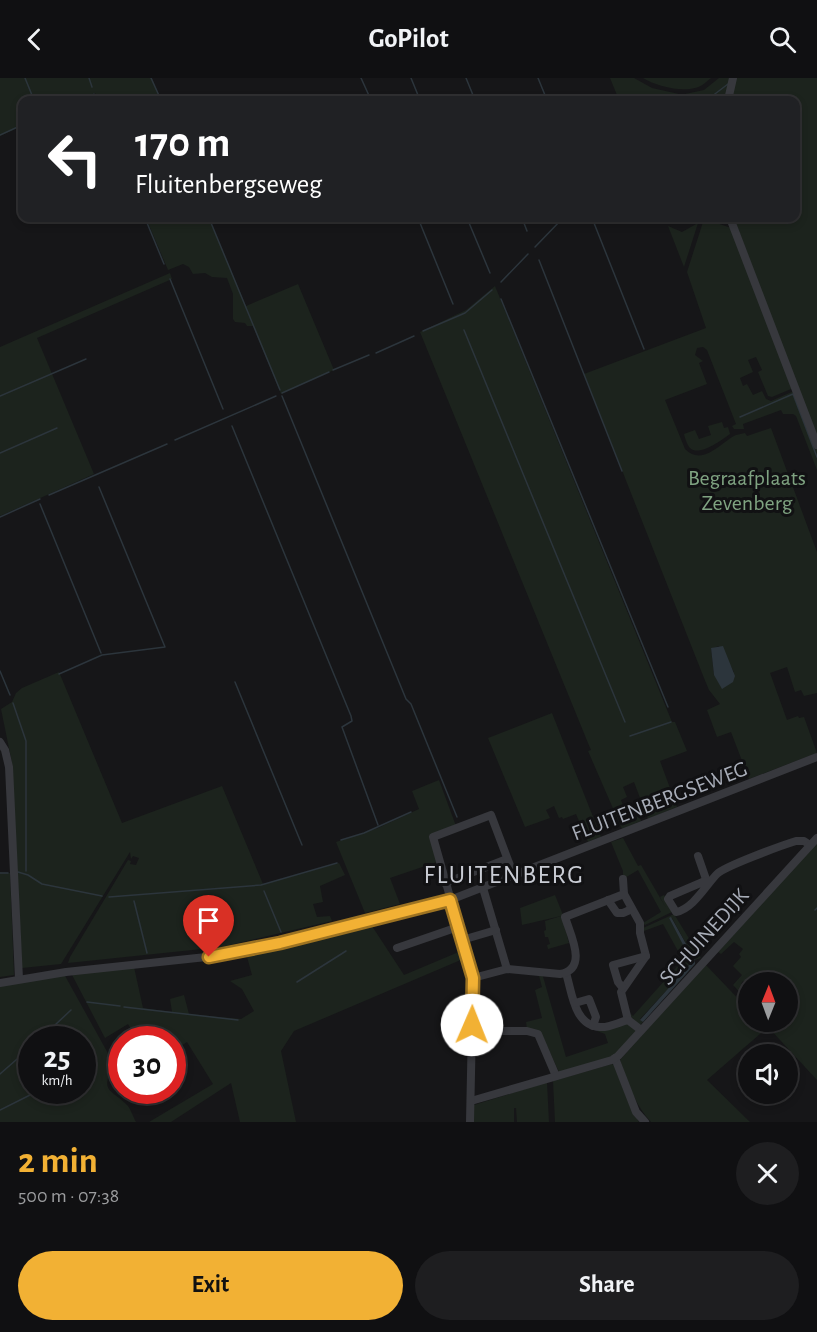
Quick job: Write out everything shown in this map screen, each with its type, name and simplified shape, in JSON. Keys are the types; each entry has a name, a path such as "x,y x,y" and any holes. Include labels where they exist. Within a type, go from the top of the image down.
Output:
{"street":[{"path":"729,96 732,78"},
{"path":"732,222 817,446"},
{"path":"0,742 8,760 10,775 19,979"},
{"name":"FLUITENBERGSEWEG","path":"0,982 66,972 225,955 450,900 817,757"},
{"path":"470,1122 473,978 433,837 490,815 514,876"},
{"name":"SCHUINEDIJK","path":"615,1058 817,838"},
{"path":"708,882 670,896 668,899 674,910 676,912 684,910 720,871 789,843 801,840 810,845"},
{"path":"698,856 708,882"},
{"path":"445,883 507,860"},
{"path":"622,879 624,894 640,923 646,956 622,987 621,992 628,1020 641,1030"},
{"path":"483,888 507,969"},
{"path":"473,978 507,969 566,973 573,968 577,957 565,916 624,894"},
{"path":"608,900 617,914 632,909"},
{"path":"397,948 458,927"},
{"path":"462,940 496,930"},
{"path":"622,987 618,982 613,964 646,956"},
{"path":"566,973 581,1018 593,1026 603,1027 628,1020"},
{"path":"575,1004 590,999 596,1017 593,1026"},
{"path":"472,1025 495,1031 527,1031 538,1034 556,1076"},
{"path":"471,1101 615,1058 636,1112 645,1122"}],"green space":[{"path":"0,78 152,78 159,96 97,96 95,93 88,96 18,96 18,128 0,136"},
{"path":"610,78 634,78 652,88 680,96 617,96"},
{"path":"643,78 711,78 697,87 675,89"},
{"path":"719,78 730,78 727,96 686,96 685,94 704,90"},
{"path":"735,78 817,78 817,438 736,222 800,222 800,96 732,96"},
{"path":"148,222 211,222 246,306 298,284 334,370 281,394 253,326 235,322 233,319 233,294 227,278 212,277 205,273 193,274 189,267 183,264 168,270"},
{"name":"Begraafplaats Zevenberg","path":"703,222 714,222 731,228 792,386 791,389 772,397 768,396 758,372 762,370 756,357 748,360 753,372 740,378 743,386 747,384 753,395 762,391 766,399 771,401 794,391 817,450 817,470 796,416 783,414 781,410 743,424 744,429 734,429 732,426 736,424 707,350 703,347 697,348 695,355 703,361 699,363 707,384 665,400 685,449 692,454 705,454 712,451 736,435 745,433 747,436 771,428 817,552 817,693 804,696 801,690 795,692 787,667 770,673 787,720 798,716 799,718 804,717 817,753 749,779 731,732 717,737 707,710 720,704 709,690 704,678 584,374 706,328 687,272","holes":["719,646 734,672 714,675 711,649"]},
{"path":"698,223 684,267 668,226 682,232"},
{"path":"170,273 172,279 37,338 94,474 0,516 0,347"},
{"path":"495,286 672,722 675,722 687,751 660,761 677,807 648,819 634,782 623,787 627,797 621,800 627,816 638,812 641,821 622,829 588,751 591,750 420,332 466,310"},
{"path":"722,422 724,428 728,427 730,434 705,449 694,450 689,447 684,434 695,430 699,439 711,435 708,426"},
{"path":"59,672 122,823 222,786 263,884 339,863 345,875 320,886 323,902 313,904 317,917 330,916 332,921 221,947 68,963 128,860 131,861 130,864 136,865 139,858 133,856 131,859 130,852 61,964 22,968 12,763 1,709 12,702 16,693 22,688"},
{"path":"552,713 601,837 588,842 576,814 563,819 559,818 554,806 546,810 550,818 525,827 488,738"},
{"path":"439,780 456,826 429,835 437,862 390,878 400,904 365,913 336,842 378,828 419,809 412,791"},
{"path":"623,838 638,866 641,865 666,908 660,897 664,895 673,910 645,925 643,923 661,912 638,870 623,879 623,871 611,842"},
{"path":"817,841 817,1080 798,1059 798,1044 784,1044 773,1032 798,1032 798,972 739,972 733,966 741,957 739,954 743,949 734,942 721,954 718,952"},
{"path":"0,872 10,873 14,975 0,977"},
{"path":"555,895 563,915 569,943 548,949 547,945 550,944 548,937 545,937 545,921 561,916 522,925 520,908"},
{"path":"674,914 701,958 695,960 672,918 669,918 692,963 640,1019 643,1022 640,1025 630,1013 633,1016 683,960 663,924 641,932 643,928"},
{"path":"370,923 404,975 461,951 463,959 294,1031 281,1051 296,1122 240,1122 231,1083 171,1122 149,1122 179,1104 186,1104 186,1100 213,1084 186,1043 186,1026 129,1026 128,1024 108,1026 108,1036 105,1038 71,973 134,967 143,1008 172,1012 170,999 184,995 189,1014 241,1019 254,1011 242,989 230,981 252,975 246,953"},
{"path":"705,964 738,999 738,1032 762,1032 748,1044 738,1044 738,1053 707,1080 750,1122 651,1122 636,1100 620,1060"},
{"path":"538,972 542,973 566,1057 608,1043 605,1034 597,1031 598,1029 627,1022 637,1030 614,1057 559,1072 543,1037 527,1029 526,1022 542,1018 535,990 542,987"},
{"path":"64,974 93,1026 18,1026 18,1104 96,1104 96,1032 108,1053 108,1104 125,1104 136,1122 0,1122 0,985"},
{"path":"738,979 738,990 733,985"},
{"path":"612,1064 639,1122 555,1122 553,1081"},
{"path":"547,1082 549,1122 517,1122 516,1108 514,1108 514,1122 473,1122 474,1105"}],"shaded area":[{"path":"723,646 735,676 733,682 722,689 714,675 711,648"},
{"path":"671,917 695,960 695,964 643,1022 640,1020 692,962 669,918"}],"waterway":[{"path":"25,78 32,96"},
{"path":"89,78 92,87"},
{"path":"151,78 159,96"},
{"path":"361,78 369,96"},
{"path":"411,78 418,96"},
{"path":"466,78 473,96"},
{"path":"538,78 545,96"},
{"path":"712,96 728,84"},
{"path":"0,135 18,127"},
{"path":"147,222 164,264"},
{"path":"211,222 280,390"},
{"path":"420,222 453,304"},
{"path":"469,222 490,273"},
{"path":"524,222 527,231"},
{"path":"535,247 559,222"},
{"path":"594,222 644,349"},
{"path":"501,282 528,254"},
{"path":"539,260 622,471"},
{"path":"170,279 223,409"},
{"path":"423,331 465,313 492,290"},
{"path":"501,299 668,707"},
{"path":"464,330 625,722"},
{"path":"376,353 414,336"},
{"path":"333,370 369,355"},
{"path":"0,396 86,359"},
{"path":"282,393 329,372"},
{"path":"740,417 793,394 817,457"},
{"path":"175,440 276,396"},
{"path":"282,396 406,699 411,704 457,817"},
{"path":"232,426 351,716 352,721 342,727 378,825"},
{"path":"0,453 57,428"},
{"path":"49,495 167,444"},
{"path":"59,674 102,655 165,647 99,487"},
{"path":"0,517 40,499"},
{"path":"40,504 101,653"},
{"path":"0,671 10,695"},
{"path":"235,682 302,845"},
{"path":"13,703 26,741 26,871"},
{"path":"630,736 671,722"},
{"path":"341,840 364,833 411,812"},
{"path":"109,897 261,885 337,863"},
{"path":"18,872 42,884 102,896"},
{"path":"0,873 8,873"},
{"path":"264,891 281,932"},
{"path":"134,901 147,953"},
{"path":"297,982 346,951"},
{"path":"87,1002 120,1006"},
{"path":"124,1007 238,1020"},
{"path":"54,1026 71,1010"},
{"path":"0,1074 18,1058"},
{"path":"0,1110 18,1101"}],"district":[{"name":"FLUITENBERG","path":"504,874"}],"route":[{"path":"209,957 280,943 450,900 473,978 472,1025"}]}
